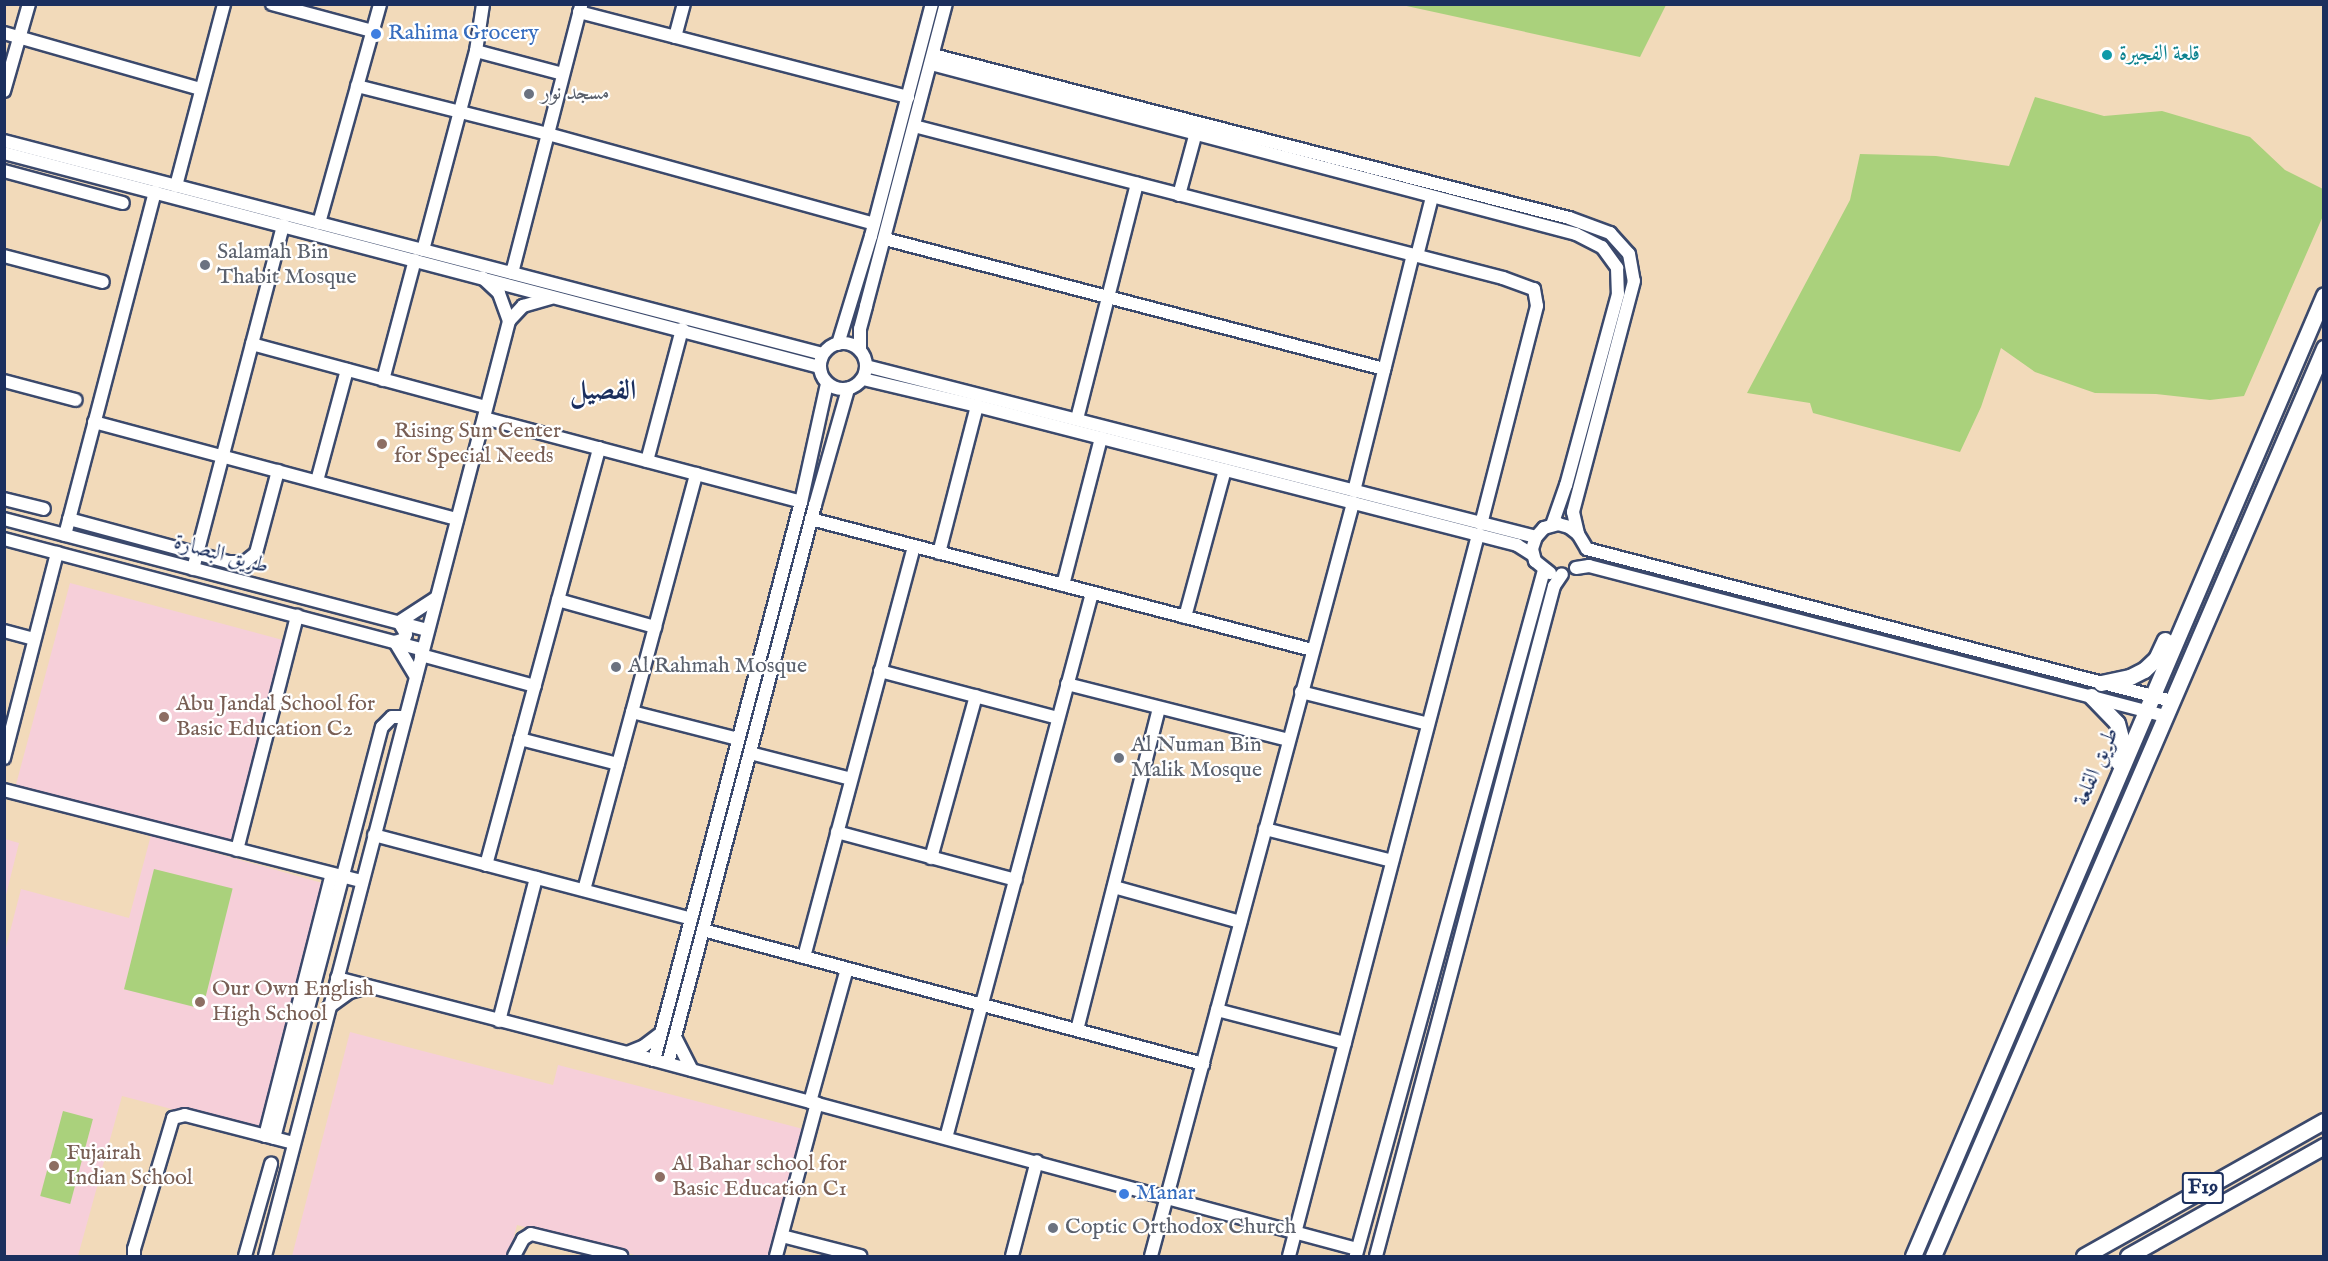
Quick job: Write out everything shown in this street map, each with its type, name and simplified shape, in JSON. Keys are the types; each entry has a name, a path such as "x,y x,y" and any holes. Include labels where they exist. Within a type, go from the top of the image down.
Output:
{"main road":[{"name":"طريق القلعة","path":"1913,1257 2324,295"},
{"name":"طريق القلعة","path":"1933,1257 2324,348"},
{"path":"2101,683 2130,677 2144,670 2156,658 2171,631 2185,618"},
{"path":"2091,696 2110,713 2119,728 2117,777"},
{"name":"F19","path":"2084,1257 2324,1121"},
{"name":"F19","path":"2128,1257 2324,1146"},
{"path":"1940,1257 1942,1235"}],"street":[{"path":"4,91 29,4"},
{"path":"176,186 224,4"},
{"path":"272,4 372,31"},
{"path":"319,223 380,4"},
{"path":"383,380 460,113 476,51 483,4"},
{"path":"675,37 684,4"},
{"path":"838,344 874,224 932,4"},
{"path":"827,384 837,389 848,389 863,379 866,366 860,350 860,329 946,4"},
{"path":"513,273 580,8 675,37 908,97"},
{"path":"4,33 201,89"},
{"path":"476,51 564,74"},
{"path":"932,60 1569,219 1610,233 1629,254 1634,281 1573,512 1582,555 1576,567"},
{"path":"993,75 1195,136 1590,239 1602,247 1617,268 1618,294 1566,485 1552,525 1536,537 1533,555"},
{"path":"357,86 548,134 874,224"},
{"path":"914,126 1524,285 1534,290 1538,297 1289,1257"},
{"path":"1179,195 1195,136"},
{"path":"4,141 319,223 482,278 819,367"},
{"path":"4,153 283,225 513,273 823,354"},
{"path":"4,171 123,203"},
{"path":"1077,419 1137,184"},
{"path":"65,535 155,192"},
{"path":"1152,1257 1354,497 1384,369 1432,197"},
{"path":"193,569 283,225"},
{"path":"885,239 1384,369"},
{"path":"4,256 103,282"},
{"path":"482,278 499,293 509,321"},
{"path":"265,1257 509,321 524,306 541,299 560,298"},
{"path":"647,461 682,329"},
{"path":"252,344 383,380 599,448 801,502"},
{"path":"654,1059 801,502 827,384 819,367 823,354 838,344 850,344 860,350"},
{"path":"866,366 1077,419 1479,530 1520,546 1533,555 1544,570 1562,574"},
{"path":"317,481 347,370"},
{"path":"863,379 1225,470 1354,497"},
{"path":"4,381 76,400"},
{"path":"668,1063 811,519 848,389"},
{"path":"939,553 977,406"},
{"path":"94,422 457,519"},
{"path":"1063,585 1101,438"},
{"path":"486,865 599,448"},
{"path":"1185,617 1225,470"},
{"path":"69,519 238,563 254,557 278,471"},
{"path":"584,891 696,474"},
{"path":"4,499 44,509"},
{"name":"طريق البصارة","path":"4,519 428,630"},
{"path":"811,519 1312,650"},
{"path":"1552,525 1569,527 1590,550 2101,683 2148,703 2165,716"},
{"path":"1479,530 1536,537"},
{"name":"طريق البصارة","path":"4,539 395,642 535,686"},
{"path":"804,957 914,546"},
{"path":"4,758 57,553"},
{"path":"1376,1257 1554,586 1562,574 1576,567 1589,566 2091,696 2148,703 2172,701"},
{"path":"337,978 654,1059 1037,1161 1296,1232 1356,1253 1544,570"},
{"path":"946,1138 1092,593"},
{"path":"416,677 395,642 404,639 406,634 399,622 436,598"},
{"path":"558,600 655,627"},
{"path":"237,850 297,616"},
{"path":"4,631 33,639"},
{"path":"880,671 1058,718"},
{"path":"1067,684 1288,740"},
{"path":"1301,692 1428,724"},
{"path":"931,858 976,696"},
{"path":"1077,1030 1159,708"},
{"path":"632,712 738,740"},
{"path":"269,1137 337,875 357,822 384,722 392,717 405,717"},
{"path":"520,739 618,764"},
{"path":"375,753 394,758"},
{"path":"750,753 851,779"},
{"path":"368,782 387,786"},
{"path":"4,790 362,882"},
{"path":"357,822 375,831 486,865 691,919"},
{"path":"1265,829 1392,861"},
{"path":"837,832 1016,880"},
{"path":"499,1021 536,878"},
{"path":"1114,887 1240,922"},
{"path":"703,930 1203,1064"},
{"path":"344,948 344,963 351,975 370,987"},
{"path":"777,1257 847,969"},
{"path":"329,1008 350,992 370,987"},
{"path":"1217,1010 1345,1043"},
{"path":"627,1053 644,1046 661,1033"},
{"path":"1417,1034 1415,1055 1407,1087 1414,1092 1422,1088"},
{"path":"675,1038 692,1070"},
{"path":"293,1047 317,1053"},
{"path":"134,1257 137,1238 169,1124 173,1118 185,1115 293,1143"},
{"path":"1392,1124 1400,1122 1403,1128 1396,1156 1396,1179"},
{"path":"1012,1257 1037,1161"},
{"path":"245,1257 271,1164"},
{"path":"514,1257 523,1239 531,1234 621,1257"},
{"path":"782,1236 860,1257"}],"shaded area":[{"name":"Abu Jandal School for Basic Education C2","path":"70,583 287,641 232,849 14,791"},
{"path":"151,835 326,884 259,1132 122,1096 78,1256 5,1256 5,951 21,889 129,918"},
{"path":"4,839 19,843 5,899"},
{"path":"350,1032 553,1085 558,1065 803,1129 769,1256 639,1256 517,1225 509,1256 292,1256"}],"green space":[{"path":"1402,5 1666,5 1640,57"},
{"path":"2035,97 2104,116 2162,111 2250,137 2285,170 2323,189 2323,216 2244,396 2210,400 2156,394 2095,393 2035,372 2001,348 1981,407 1960,452 1813,413 1810,403 1747,393 1850,200 1860,154 1936,156 2009,166"},
{"path":"154,869 233,889 203,1009 124,989"},
{"path":"63,1111 93,1119 70,1204 40,1196"}],"place":[{"name":"Rahima Grocery","path":"376,34"},
{"name":"قلعة الفجيرة","path":"2107,55"},
{"name":"مسجد نور","path":"529,94"},
{"name":"Salamah Bin Thabit Mosque","path":"205,265"},
{"name":"Rising Sun Center for Special Needs","path":"382,444"},
{"name":"Al Rahmah Mosque","path":"616,667"},
{"name":"Abu Jandal School for Basic Education C2","path":"164,717"},
{"name":"Al Numan Bin Malik Mosque","path":"1119,758"},
{"name":"Our Own English High School","path":"200,1002"},
{"name":"Fujairah Indian School","path":"54,1166"},
{"name":"Al Bahar school for Basic Education C1","path":"660,1177"},
{"name":"Manar","path":"1124,1194"},
{"name":"Coptic Orthodox Church","path":"1053,1228"}],"district":[{"name":"الفصيل","path":"603,392"}]}
